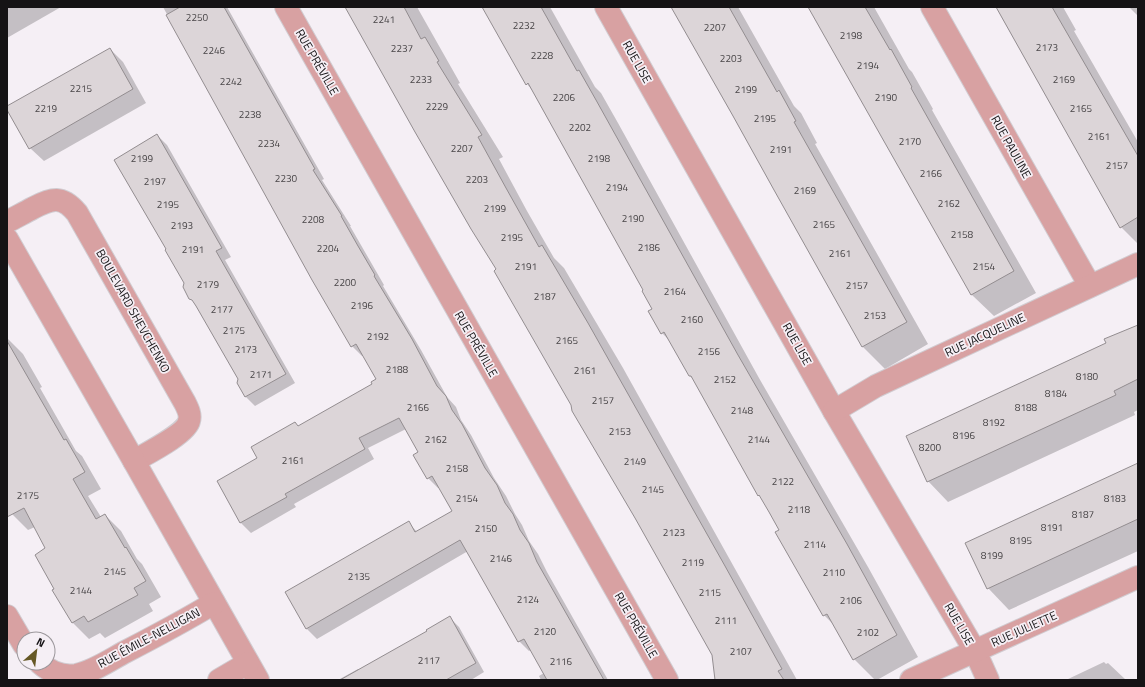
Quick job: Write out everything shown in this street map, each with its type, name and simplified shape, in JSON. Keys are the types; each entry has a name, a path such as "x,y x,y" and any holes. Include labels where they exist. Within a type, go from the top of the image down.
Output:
{"street":[{"name":"RUE PRÉVILLE","path":"286,7 667,680"},
{"name":"RUE LISE","path":"606,7 834,411 975,651 988,680"},
{"name":"RUE PAULINE","path":"932,7 1090,286"},
{"name":"BOULEVARD SHEVCHENKO","path":"7,222 51,199 62,201 71,206 77,213 185,403 190,416 187,426 177,435 134,460"},
{"path":"7,239 134,460 253,672 219,680"},
{"name":"RUE JACQUELINE","path":"834,411 876,386 1138,264"},
{"name":"RUE JULIETTE","path":"911,680 1138,577"},
{"name":"RUE ÉMILE-NELLIGAN","path":"50,671 59,674 77,675 103,664 171,628 214,603"},
{"path":"7,616 16,631"}],"building":[{"path":"180,7 224,7 315,169 313,170 342,216 375,275 374,276 412,339 437,386 446,396 452,410 462,424 485,468 497,485 505,503 513,514 520,530 529,543 537,562 604,680 547,680 524,639 518,642 460,540 306,629 285,592 409,521 415,532 452,511 432,476 427,479 413,455 418,452 399,418 359,438 365,449 285,494 287,497 240,523 217,481 257,458 251,447 295,422 298,426 372,384 371,382 376,379 356,344 351,347 312,280 166,15"},
{"path":"345,7 404,7 421,39 425,37 439,61 437,62 482,135 478,137 539,247 542,245 588,323 725,566 782,669 778,671 784,680 715,680 712,655 635,518 572,411 571,405 494,271 496,269 415,132"},
{"path":"482,7 541,7 577,71 579,70 738,355 847,544 897,635 853,660 827,614 823,616 775,532 779,530 769,512 759,495 758,496 691,376 689,376 664,332 661,334 648,311 652,309 642,291 643,290 528,83 526,85"},
{"path":"671,7 729,7 777,92 779,90 796,121 794,122 907,322 862,347"},
{"path":"808,7 865,7 890,50 891,49 912,87 911,88 1014,271 971,295"},
{"path":"996,7 1052,7 1138,156 1138,217 1120,228"},
{"path":"110,48 133,89 29,149 7,110 7,106"},
{"path":"157,134 222,248 216,251 286,374 245,397 237,383 238,379 196,306 192,300 189,299 183,287 184,283 165,250 166,249 114,160"},
{"path":"1138,325 1138,379 1114,391 1116,395 927,482 906,436 1106,343 1104,339"},
{"path":"7,341 64,440 66,439 85,472 73,479 96,519 105,514 146,581 134,588 138,595 88,622 84,616 72,623 52,590 54,589 35,555 45,548 24,508 7,517"},
{"path":"1138,463 1138,519 987,589 965,543"},
{"path":"450,616 476,663 446,680 340,680 427,631 426,630"}]}
